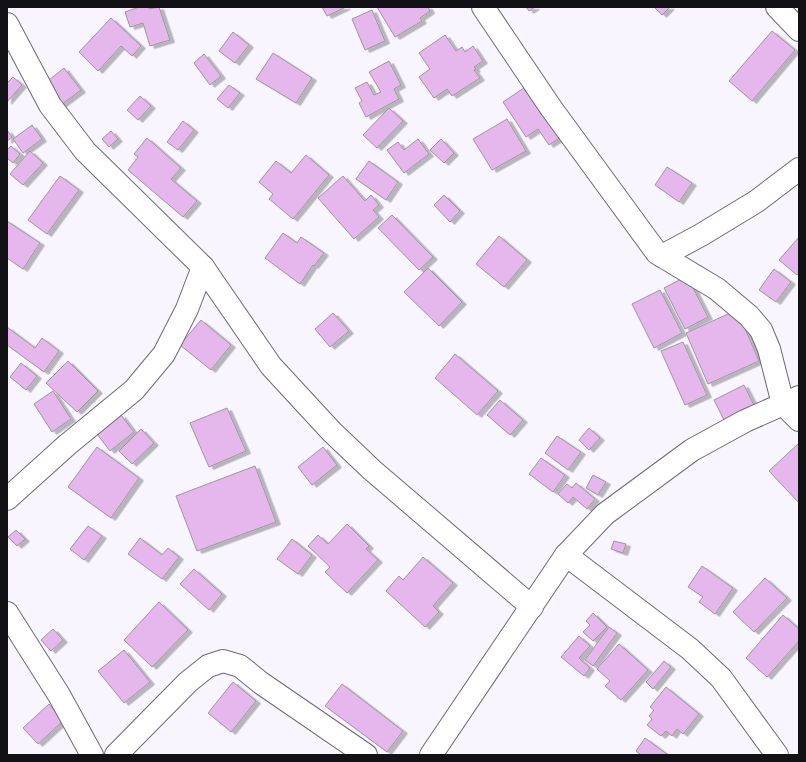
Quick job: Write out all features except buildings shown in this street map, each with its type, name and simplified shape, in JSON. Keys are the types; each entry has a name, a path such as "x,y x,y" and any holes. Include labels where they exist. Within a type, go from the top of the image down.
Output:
{"street":[{"path":"483,7 555,114 657,253 717,289 749,316 761,330 799,420"},
{"path":"777,7 799,30"},
{"path":"7,24 50,105 84,151 203,267 271,366 332,432 372,470 532,607"},
{"path":"662,256 701,235 756,201 799,169"},
{"path":"7,499 67,445 134,390 164,354 187,309 203,267"},
{"path":"431,755 566,555 605,514 692,450 745,421 791,401"},
{"path":"566,555 690,649 716,673 777,755"},
{"path":"7,613 59,694 92,755"},
{"path":"116,755 188,682 208,666 223,661 240,666 261,683 366,755"}]}
